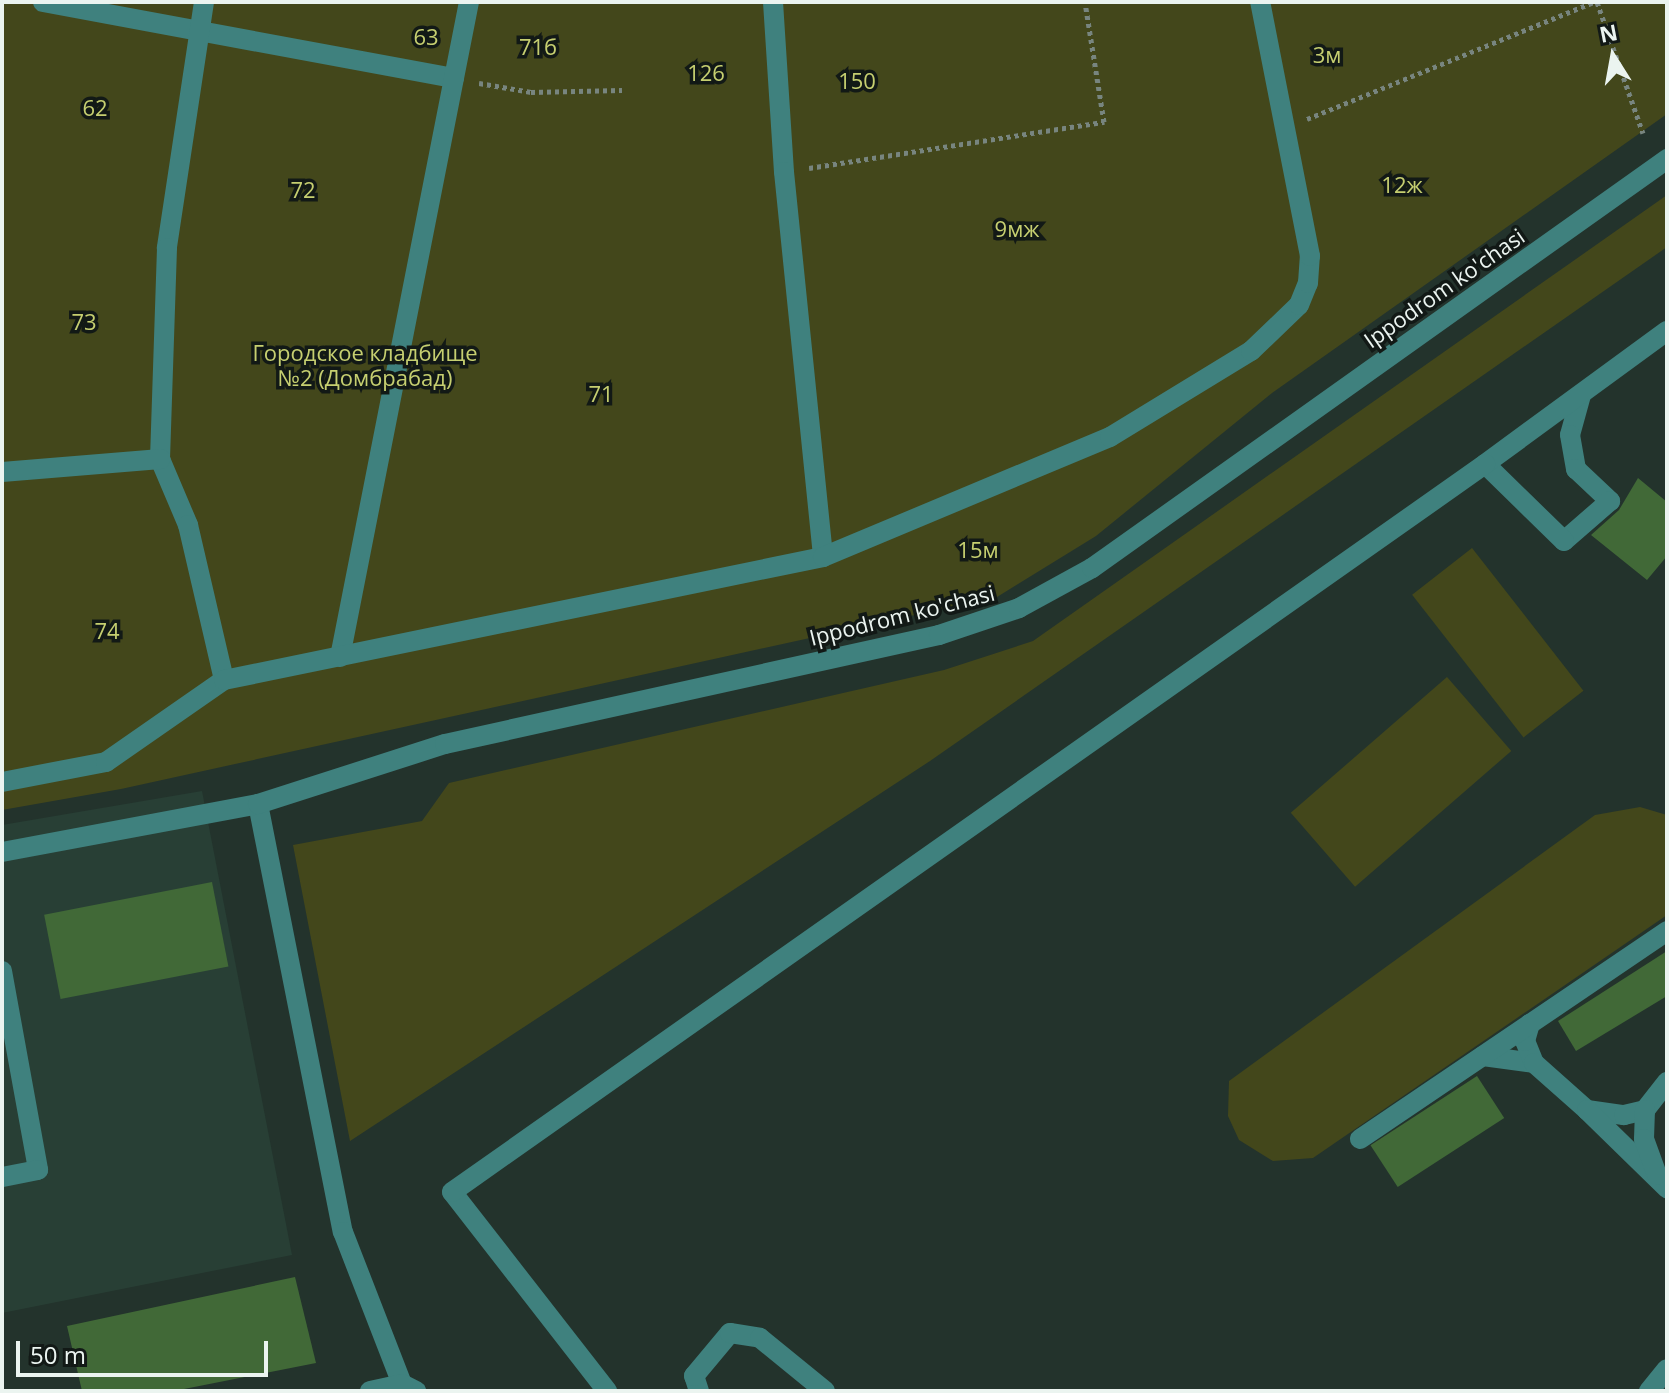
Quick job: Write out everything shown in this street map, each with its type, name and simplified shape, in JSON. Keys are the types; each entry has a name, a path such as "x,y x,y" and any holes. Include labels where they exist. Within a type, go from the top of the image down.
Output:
{"street":[{"path":"43,2 454,78"},
{"path":"204,2 167,248 160,459 188,525 224,680"},
{"path":"340,657 469,2"},
{"path":"773,2 784,172 823,557"},
{"path":"2,782 106,762 224,680 823,557 1110,437 1251,351 1285,320 1308,283 1310,256 1288,126 1260,2"},
{"name":"Ippodrom ko'chasi","path":"2,852 258,804 445,744 939,635 1019,608 1092,568 1667,159"},
{"path":"607,1391 452,1192 1485,464 1667,331"},
{"path":"1485,464 1564,541 1610,501 1576,469 1570,435 1581,395"},
{"path":"2,472 160,459"},
{"path":"258,804 343,1232 409,1387 370,1391"},
{"path":"1360,1139 1667,931"},
{"path":"2,971 6,1020 38,1170 2,1177"},
{"path":"1530,1024 1525,1041 1534,1063 1664,1185"},
{"path":"1483,1056 1534,1063"},
{"path":"1664,1185 1644,1139 1645,1110 1667,1082"},
{"path":"1587,1110 1624,1115 1645,1110"},
{"path":"699,1391 694,1376 730,1333 760,1338 825,1391"},
{"path":"1649,1391 1667,1369"}],"path":[{"path":"784,172 1104,122 1085,2"},
{"path":"1288,126 1596,2 1643,133"},
{"path":"454,78 531,92 622,90"}],"shaded area":[{"path":"202,791 292,1255 2,1313 2,825"}],"green space":[{"name":"Городское кладбище №2 (Домбрабад)","path":"2,2 1667,2 1667,114 1272,393 1096,536 997,597 121,789 2,810"},
{"path":"1667,195 1667,247 930,761 350,1141 293,845 422,821 449,783 944,670 1033,641"},
{"path":"1472,548 1583,691 1524,737 1412,595"},
{"path":"1447,677 1511,751 1355,887 1291,813"},
{"path":"1640,807 1667,815 1667,915 1313,1158 1273,1161 1239,1140 1228,1116 1229,1081 1595,815"}],"building":[{"path":"1638,478 1667,502 1667,556 1647,580 1591,535 1619,510"},
{"path":"212,882 228,966 61,999 44,915"},
{"path":"1667,951 1667,996 1576,1051 1558,1021"},
{"path":"1477,1076 1504,1118 1398,1187 1370,1145"},
{"path":"295,1277 316,1363 174,1391 82,1391 67,1326"}],"park label":[{"name":"63","path":"426,37"},
{"name":"71б","path":"538,47"},
{"name":"3м","path":"1327,55"},
{"name":"126","path":"706,73"},
{"name":"150","path":"857,81"},
{"name":"62","path":"95,108"},
{"name":"12ж","path":"1402,185"},
{"name":"72","path":"303,190"},
{"name":"9мж","path":"1017,229"},
{"name":"73","path":"84,322"},
{"name":"71","path":"601,394"},
{"name":"15м","path":"978,550"},
{"name":"74","path":"107,631"}]}
